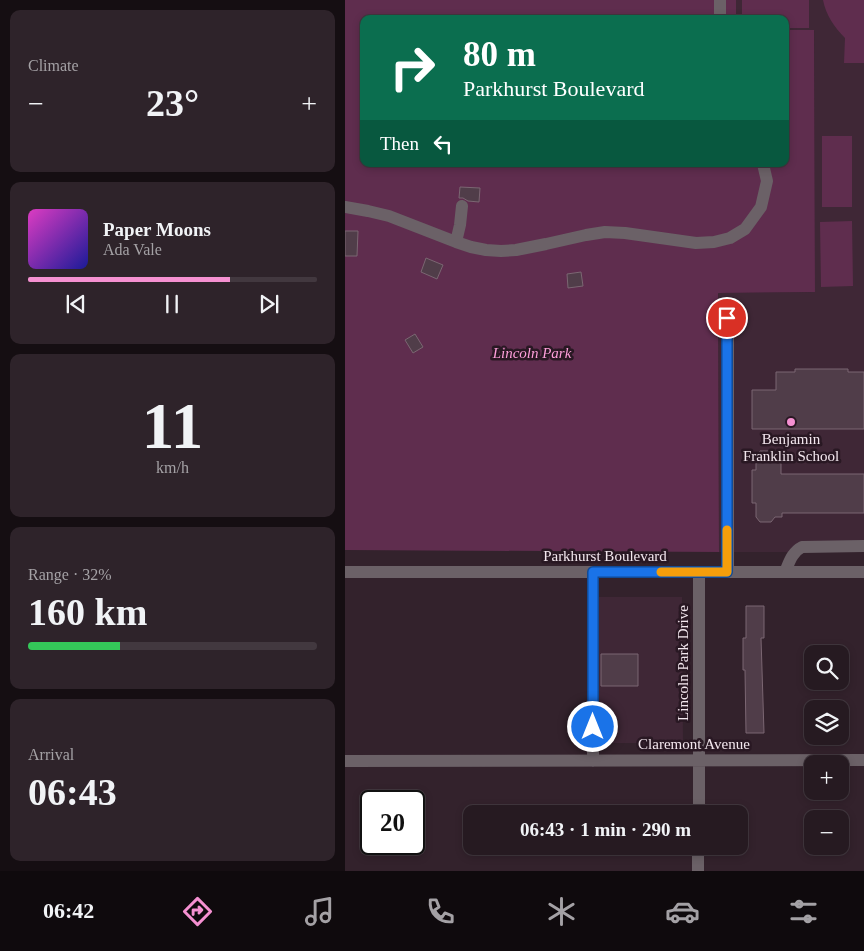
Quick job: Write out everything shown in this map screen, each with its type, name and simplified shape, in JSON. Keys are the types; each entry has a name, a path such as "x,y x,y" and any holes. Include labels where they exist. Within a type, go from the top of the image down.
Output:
{"street":[{"path":"720,0 720,15"},
{"path":"345,207 389,216 456,242 486,250 516,250 605,232 696,243 714,242 730,238 745,229 761,207 767,181 764,167"},
{"path":"456,242 462,206"},
{"path":"727,318 727,572"},
{"path":"785,572 793,554 802,547 864,546"},
{"name":"Parkhurst Boulevard","path":"345,572 864,572"},
{"path":"593,572 593,761"},
{"name":"Lincoln Park Drive","path":"699,572 699,805"},
{"name":"Claremont Avenue","path":"345,761 864,760"},
{"path":"698,855 698,871"}],"shaded area":[{"name":"Benjamin Franklin School","path":"736,0 864,0 864,552 719,552 718,293 815,292 814,30 789,30 789,15 736,15"},
{"path":"587,597 682,597 683,743 587,743"}],"green space":[{"name":"Lincoln Park","path":"345,0 736,0 736,15 360,15 360,167 789,167 789,30 814,30 815,292 718,293 719,552 345,550"},
{"path":"742,0 809,0 809,28 789,28 789,15 742,15"},
{"path":"823,0 864,0 864,63 844,63 845,38 831,21"},
{"path":"822,136 852,136 852,207 822,207"},
{"path":"852,221 853,286 821,287 820,222"}],"building":[{"path":"460,187 480,188 479,202 459,198"},
{"path":"345,231 358,231 357,256 345,256"},
{"path":"426,258 443,265 437,279 421,272"},
{"path":"581,272 583,286 568,288 567,274"},
{"path":"415,334 423,347 413,353 405,340"},
{"name":"Benjamin Franklin School","path":"795,369 848,369 848,372 864,372 864,429 752,429 752,390 776,390 776,372 795,372"},
{"name":"Benjamin Franklin School","path":"760,451 771,451 775,455 775,462 781,462 781,474 864,474 864,513 782,513 782,517 775,517 771,522 760,522 756,517 756,503 752,503 752,470 756,470 756,456"},
{"path":"746,606 764,606 764,638 761,638 764,733 746,733 743,638 746,638"},
{"path":"601,654 638,654 638,686 601,686"}],"slow traffic":[{"path":"661,572 727,572 727,530"}],"place":[{"name":"Benjamin Franklin School","path":"791,422"}],"route":[{"path":"593,727 593,572 727,572 727,318"}]}
